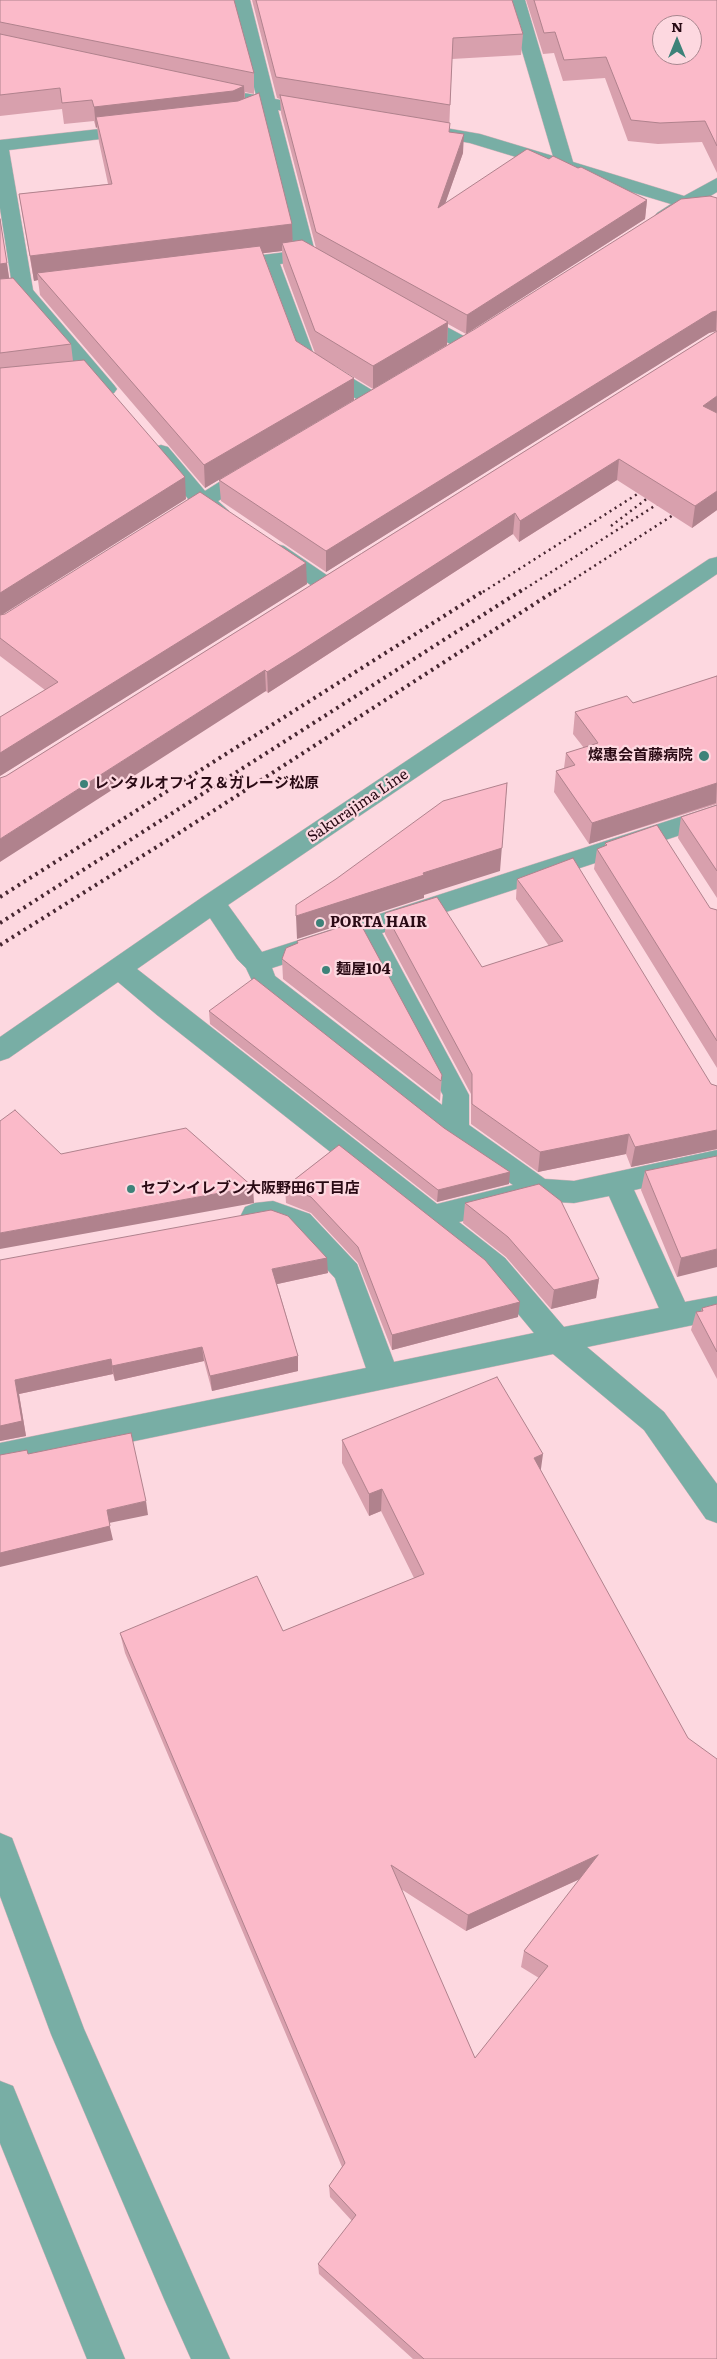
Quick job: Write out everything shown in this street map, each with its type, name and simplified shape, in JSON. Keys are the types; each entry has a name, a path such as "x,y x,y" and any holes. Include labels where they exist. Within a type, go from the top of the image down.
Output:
{"street":[{"path":"241,0 306,255"},
{"path":"516,0 565,166"},
{"path":"211,92 336,115"},
{"path":"246,115 268,104"},
{"path":"0,146 153,128"},
{"path":"414,128 473,138 717,212"},
{"path":"0,150 24,290 119,402"},
{"path":"646,229 717,184"},
{"path":"210,268 306,255 340,274"},
{"path":"269,260 305,358 373,400"},
{"path":"399,307 466,345"},
{"path":"65,375 93,372"},
{"path":"151,440 202,501 235,523"},
{"path":"160,527 270,460"},
{"path":"260,540 326,585"},
{"name":"Sakurajima Line","path":"0,1051 213,903 717,564"},
{"path":"257,963 367,929 580,870 664,841 717,814"},
{"path":"213,903 246,952 257,963 265,982 455,1130 540,1190"},
{"path":"367,929 456,1095 455,1130"},
{"path":"119,968 166,1008 495,1266 558,1341 654,1422 717,1508"},
{"path":"432,1217 540,1190 574,1192 717,1161"},
{"path":"617,1183 677,1316"},
{"path":"234,1219 273,1212 300,1222 347,1272 384,1376"},
{"path":"0,1456 717,1308"},
{"path":"0,1850 68,2034 178,2288 211,2359"},
{"path":"0,2099 106,2359"}],"building":[{"path":"0,0 234,0 254,73 0,22"},
{"path":"256,0 512,0 523,34 453,38 450,105 276,77"},
{"path":"534,0 717,0 717,146 705,121 660,123 631,120 606,57 564,60 555,32 544,33"},
{"path":"0,34 244,86 233,91 94,107 92,100 62,103 60,88 0,95"},
{"path":"259,93 292,224 30,256 19,194 112,184 96,117 238,101"},
{"path":"280,95 450,123 449,132 464,134 438,208 527,149 549,159 553,156 578,168 581,167 647,200 467,315 316,232"},
{"path":"710,196 717,198 717,311 712,312 326,551 219,480 475,329 681,199"},
{"path":"0,219 7,263 0,264"},
{"path":"302,240 448,322 373,366 315,331 282,243"},
{"path":"260,246 296,341 354,378 204,465 37,273"},
{"path":"13,278 71,344 0,353 0,279"},
{"path":"717,331 717,396 703,406 717,413 717,491 695,506 619,459 520,521 515,513 296,654 267,672 265,670 0,839 0,778"},
{"path":"84,360 185,477 0,593 0,368"},
{"path":"200,492 306,563 0,753 0,717 58,682 0,638 0,615 5,614"},
{"path":"717,676 717,783 592,823 556,771 575,765 566,753 598,743 575,712 627,696 633,703"},
{"path":"507,783 502,848 296,916 296,905 336,879 443,801"},
{"path":"717,805 717,871 681,817"},
{"path":"657,825 710,908 717,910 717,1041 597,849 607,845 605,843"},
{"path":"573,858 711,1084 717,1086 717,1130 635,1147 629,1134 540,1152 472,1104 472,1074 385,913 437,897 482,967 563,941 517,879"},
{"path":"359,921 442,1075 441,1081 282,959 286,948 298,943 297,941"},
{"path":"254,978 444,1128 510,1172 438,1190 209,1011"},
{"path":"15,1110 61,1154 186,1128 253,1187 0,1233 0,1121"},
{"path":"339,1145 485,1260 520,1302 392,1335 358,1247 311,1197 285,1187"},
{"path":"717,1156 717,1249 681,1258 645,1171"},
{"path":"539,1184 561,1201 599,1279 554,1290 508,1237 465,1203"},
{"path":"271,1210 288,1216 327,1258 272,1269 298,1356 210,1376 202,1347 112,1366 111,1359 15,1380 22,1421 0,1426 0,1260"},
{"path":"717,1304 717,1352 696,1312 703,1311 702,1308"},
{"path":"497,1377 543,1454 534,1458 688,1738 717,1759 717,2359 424,2359 318,2264 356,2215 329,2186 345,2163 120,1633 257,1576 283,1631 424,1574 382,1489 369,1494 342,1440","holes":["598,1855 524,1951 548,1966 475,2058 391,1865 468,1915"]},
{"path":"131,1433 146,1501 107,1510 110,1526 0,1553 0,1455 27,1450 28,1454"}],"railway":[{"path":"483,592 650,486"},
{"path":"611,526 657,491"},
{"path":"520,592 667,498"},
{"path":"554,592 684,508"},
{"path":"0,897 485,590"},
{"path":"0,923 522,590"},
{"path":"0,945 179,833 556,590"}],"place":[{"name":"燦惠会首藤病院","path":"704,756"},
{"name":"レンタルオフィス＆ガレージ松原","path":"84,784"},
{"name":"PORTA HAIR","path":"320,923"},
{"name":"麺屋104","path":"326,970"},
{"name":"セブンイレブン大阪野田6丁目店","path":"131,1189"}]}
